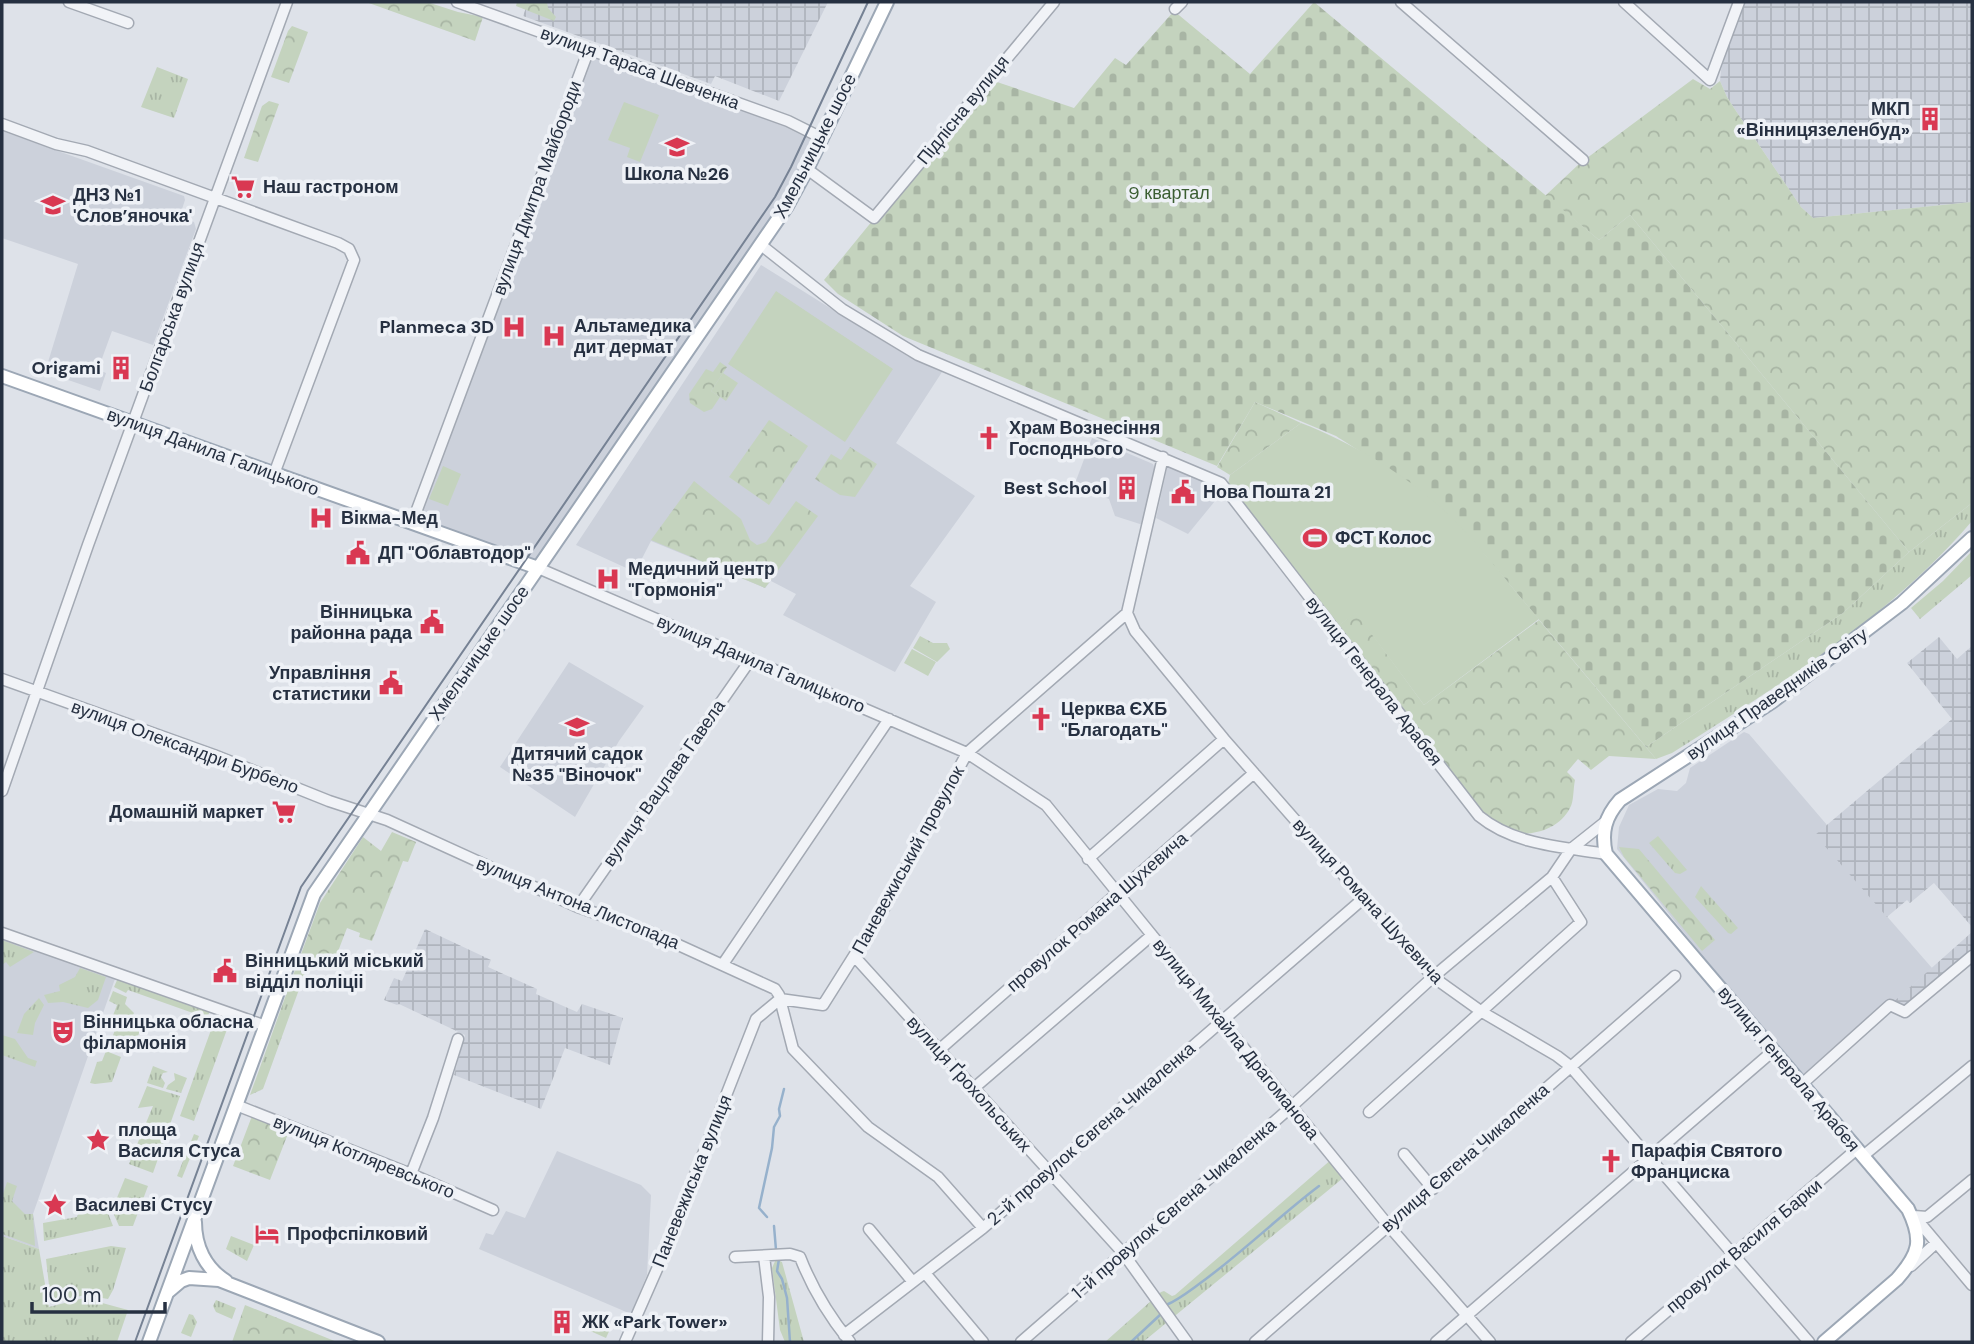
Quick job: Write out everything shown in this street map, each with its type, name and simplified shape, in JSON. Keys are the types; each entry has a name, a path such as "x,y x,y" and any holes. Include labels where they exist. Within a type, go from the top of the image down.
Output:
{"main road":[{"name":"Хмельницьке шосе","path":"149,1342 314,894 761,245 807,169 887,2"},
{"name":"вулиця Данила Галицького","path":"2,376 538,568"},
{"name":"вулиця Праведників Світу","path":"1605,821 1620,800 1773,701 1867,631 1932,577 1972,538"},
{"path":"1605,821 1603,843 1606,854"},
{"name":"вулиця Генерала Арабея","path":"1606,854 1911,1212"},
{"path":"1824,1342 1898,1279 1913,1259 1918,1245 1917,1227 1911,1212"},
{"path":"196,1215 196,1238 205,1260 220,1277 379,1342"},
{"path":"167,1292 189,1278 230,1283"}],"street":[{"path":"69,2 128,23"},
{"name":"Болгарська вулиця","path":"2,791 287,2"},
{"name":"вулиця Тараса Шевченка","path":"457,2 788,121 822,138"},
{"name":"Підлісна вулиця","path":"807,169 874,218 1054,2"},
{"path":"1401,2 1583,160"},
{"path":"1624,2 1710,79 1739,2"},
{"name":"вулиця Дмитра Майбороди","path":"412,523 589,49"},
{"path":"2,124 215,197 349,249 354,260 274,474"},
{"name":"вулиця Генерала Арабея","path":"761,245 834,303 905,349 1217,480 1227,488 1479,816 1503,831 1545,844 1606,854"},
{"path":"1127,613 1163,457"},
{"name":"вулиця Данила Галицького","path":"538,568 967,753"},
{"name":"вулиця Романа Шухевича","path":"1127,613 1135,631 1224,739 1433,977 1482,1012 1570,1066 1809,1342"},
{"name":"Паневежиський провулок","path":"780,999 822,1005 886,905 967,753 1127,613"},
{"name":"вулиця Вацлава Гавела","path":"578,907 751,659"},
{"name":"вулиця Олександри Бурбело","path":"2,679 369,814"},
{"path":"723,964 889,719"},
{"path":"1088,859 1224,739"},
{"name":"вулиця Михайла Драгоманова","path":"967,753 1046,805 1388,1225 1490,1342"},
{"name":"провулок Романа Шухевича","path":"939,1050 1254,773"},
{"name":"вулиця Антона Листопада","path":"369,814 578,907 650,932 723,964 775,989 780,999"},
{"name":"1-й провулок Євгена Чикаленка","path":"1021,1342 1291,1107 1433,977 1552,877 1571,849 1605,821"},
{"path":"1369,1112 1581,922 1552,877"},
{"name":"2-й провулок Євгена Чикаленка","path":"847,1339 913,1282 983,1228 1364,898"},
{"path":"2,933 265,1026"},
{"path":"974,1088 1152,935"},
{"path":"1802,1084 1889,1005 1905,1012 1972,956"},
{"name":"вулиця Ґрохольських","path":"855,957 1123,1252 1187,1342"},
{"name":"вулиця Євгена Чикаленка","path":"1255,1342 1675,975"},
{"path":"780,999 793,1049 868,1127 938,1177 983,1228"},
{"name":"Паневежиська вулиця","path":"625,1342 665,1251 756,1019 780,999"},
{"path":"411,1174 433,1118 458,1039"},
{"path":"1436,1342 1773,1051"},
{"name":"провулок Василя Барки","path":"1631,1342 1732,1256 1972,1066"},
{"name":"вулиця Котляревського","path":"236,1105 411,1174 493,1210"},
{"path":"1404,1154 1433,1189"},
{"path":"1911,1212 1927,1217 1972,1180"},
{"path":"1911,1212 1972,1285"},
{"path":"869,1229 913,1282"},
{"path":"1898,1279 1936,1243"},
{"path":"735,1257 790,1254 800,1257 820,1299 847,1339"},
{"path":"764,1256 769,1297 768,1342"},
{"path":"925,1273 984,1342"}],"shaded area":[{"path":"528,2 828,2 779,101 715,76 711,84 523,16"},
{"path":"1744,2 1972,2 1972,202 1813,218 1801,207 1727,97 1720,81 1736,20"},
{"path":"590,47 818,136 782,204 534,566 413,523"},
{"path":"2,131 184,196 180,215 194,222 196,229 153,345 112,331 100,364 103,365 101,371 106,373 100,391 45,372 78,264 2,238"},
{"path":"761,265 907,356 942,372 896,443 975,496 910,586 936,602 895,672 783,615 796,594 771,581 765,588 651,541 635,572 576,545"},
{"path":"1092,438 1153,464 1155,469 1143,525 1115,516 1109,499 1074,486"},
{"path":"1168,464 1224,490 1188,534 1156,518"},
{"path":"1939,637 1957,659 1972,646 1972,927 1934,883 1910,903 1907,900 1887,917 1815,835 1952,719 1907,663"},
{"name":"Дитячий садок №35 \"Віночок\"","path":"569,662 644,706 619,741 575,817 500,767"},
{"path":"1744,732 1749,734 1827,825 1816,835 1932,968 1808,1079 1701,954 1617,849 1619,827 1629,805 1658,789 1677,791 1686,783 1690,768"},
{"path":"425,929 491,960 488,967 537,989 536,994 577,1012 582,1004 623,1018 610,1065 565,1048 541,1109 454,1075 465,1035 399,1004 384,1000 394,978 402,981"},
{"path":"1972,932 1972,954 1905,1012 1890,1005"},
{"path":"2,933 117,973 33,1214 39,1249 2,1236"},
{"path":"557,1151 641,1185 651,1195 647,1275 631,1314 479,1249 486,1233 493,1235 506,1211 525,1218"}],"green space":[{"path":"366,2 427,2 483,17 475,41"},
{"path":"517,2 547,2 548,8 556,17 554,21 516,6"},
{"name":"9 квартал","path":"1314,2 1599,240 1630,215 1909,552 1843,613 1646,747 1484,554 1403,479 1336,436 1255,402 1217,466 903,336 838,294 824,280 988,79 1074,108 1115,58 1126,65 1174,11 1250,74"},
{"path":"292,26 308,32 289,83 271,77"},
{"path":"157,67 188,79 174,118 141,107"},
{"path":"1693,79 1710,89 1720,81 1736,111 1801,207 1813,218 1972,202 1972,503 1909,552 1630,215 1599,240 1545,196 1579,164"},
{"path":"269,101 279,104 258,162 244,158 262,106"},
{"path":"624,102 659,115 640,162 627,157 630,148 608,140"},
{"path":"776,291 893,369 845,442 728,364"},
{"path":"720,362 727,367 711,391 720,397 712,409 704,412 690,403 689,394 706,369 713,372"},
{"path":"723,373 738,383 726,401 711,391"},
{"path":"1255,402 1301,423 1230,475 1217,467"},
{"path":"769,420 808,446 769,505 729,477"},
{"path":"1301,423 1362,452 1422,491 1466,533 1539,619 1424,705 1356,613 1334,629 1227,488 1230,475"},
{"path":"850,447 877,464 855,497 840,495 815,479 831,454 841,460"},
{"path":"443,466 461,474 448,506 429,499"},
{"path":"694,481 741,519 750,540 757,545 766,542 796,501 818,516 765,588 651,540"},
{"path":"1972,503 1972,521 1940,556 1869,619 1831,648 1672,753 1656,759 1646,747 1843,613 1909,552"},
{"path":"1972,551 1972,575 1920,619 1911,608 1943,581"},
{"path":"1356,612 1424,705 1539,620 1656,759 1609,756 1591,770 1578,759 1567,772 1575,780 1571,805 1556,824 1525,834 1494,828 1334,629"},
{"path":"920,636 933,643 947,643 950,649 937,662 913,648"},
{"path":"912,649 936,662 928,676 904,663"},
{"path":"392,832 416,842 408,862 403,861 372,941 359,937 360,933 347,928 332,967 311,958 301,984 291,981 320,903 363,837 381,851"},
{"path":"1658,836 1687,870 1680,874 1675,873 1649,843"},
{"path":"1619,847 1639,849 1715,940 1702,951 1624,857"},
{"path":"1701,886 1738,928 1731,934 1695,897"},
{"path":"2,940 34,952 10,967 6,962 2,965"},
{"path":"80,968 106,977 98,1000 88,1008 63,1002 48,1003 44,995 60,991 59,985 75,977"},
{"path":"118,978 210,1011 207,1018 128,990 126,993 114,987"},
{"path":"291,981 301,984 263,1089 250,1095"},
{"path":"113,991 127,997 125,1004 134,1013 132,1017 141,1027 137,1039 126,1039 124,1046 111,1041 117,1024 112,1018 117,1005 109,1001"},
{"path":"39,998 44,1005 35,1023 33,1035 17,1033 24,1014"},
{"path":"216,1016 230,1021 194,1121 180,1116"},
{"path":"2,1035 15,1039 28,1058 37,1061 35,1067 2,1055"},
{"path":"106,1051 121,1057 112,1082 90,1083 97,1062 102,1061"},
{"path":"153,1066 168,1072 161,1077 165,1083 163,1088 147,1083"},
{"path":"174,1073 187,1078 181,1093 166,1089 175,1080"},
{"path":"147,1086 180,1096 153,1173 129,1164 153,1106 138,1108"},
{"path":"252,1116 289,1131 270,1180 233,1166"},
{"path":"194,1134 199,1136 182,1178 177,1176"},
{"path":"1333,1158 1348,1174 1143,1342 1105,1342 1161,1292 1175,1295"},
{"path":"125,1178 148,1186 133,1226 119,1226 112,1210"},
{"path":"7,1182 17,1186 12,1201 25,1214 33,1214 35,1246 2,1234 2,1197"},
{"path":"82,1204 108,1213 113,1226 44,1241 43,1223 77,1217"},
{"path":"2,1236 39,1249 49,1307 84,1298 128,1310 117,1342 2,1342"},
{"path":"231,1236 254,1245 247,1261 226,1249"},
{"path":"111,1246 126,1248 108,1299 85,1295 51,1303 46,1259"},
{"path":"776,1259 782,1262 804,1342 785,1342 780,1330 772,1268"},
{"path":"216,1300 236,1308 232,1319 216,1312 213,1306"},
{"path":"245,1305 337,1342 232,1342"},
{"path":"189,1314 193,1315 197,1322 191,1337 181,1333"},
{"path":"590,1319 611,1327 606,1338 588,1330"}],"waterway":[{"path":"767,1217 759,1208 784,1089"},
{"path":"1166,1305 1215,1272 1319,1186"},
{"path":"774,1226 776,1250"},
{"path":"779,1259 777,1271 787,1298 790,1342"},
{"path":"1131,1342 1161,1314"}],"tram line":[{"path":"135,1342 301,887 775,197 868,2"}],"place":[{"name":"МКП «Вінницязеленбуд»","path":"1930,119"},
{"name":"Школа №26","path":"677,147"},
{"name":"Наш гастроном","path":"243,187"},
{"name":"ДНЗ №1 'Слов’яночка'","path":"53,205"},
{"name":"Planmeca 3D","path":"514,327"},
{"name":"Альтамедика дит дермат","path":"554,336"},
{"name":"Origami","path":"121,368"},
{"name":"Храм Вознесіння Господнього","path":"989,438"},
{"name":"Best School","path":"1127,488"},
{"name":"Нова Пошта 21","path":"1183,492"},
{"name":"Вікма-Мед","path":"321,518"},
{"name":"ФСТ Колос","path":"1315,538"},
{"name":"ДП \"Облавтодор\"","path":"358,553"},
{"name":"Медичний центр \"Гормонія\"","path":"608,579"},
{"name":"Вінницька районна рада","path":"432,622"},
{"name":"Управління статистики","path":"391,683"},
{"name":"Церква ЄХБ \"Благодать\"","path":"1041,719"},
{"name":"Дитячий садок №35 \"Віночок\"","path":"577,727"},
{"name":"Домашній маркет","path":"284,812"},
{"name":"Вінницький міський відділ поліціі","path":"225,971"},
{"name":"Вінницька обласна філармонія","path":"63,1032"},
{"name":"площа Василя Стуса","path":"98,1140"},
{"name":"Парафія Святого Франциска","path":"1611,1161"},
{"name":"Василеві Стусу","path":"55,1205"},
{"name":"Профспілковий","path":"267,1234"},
{"name":"ЖК «Park Tower»","path":"562,1322"}]}
